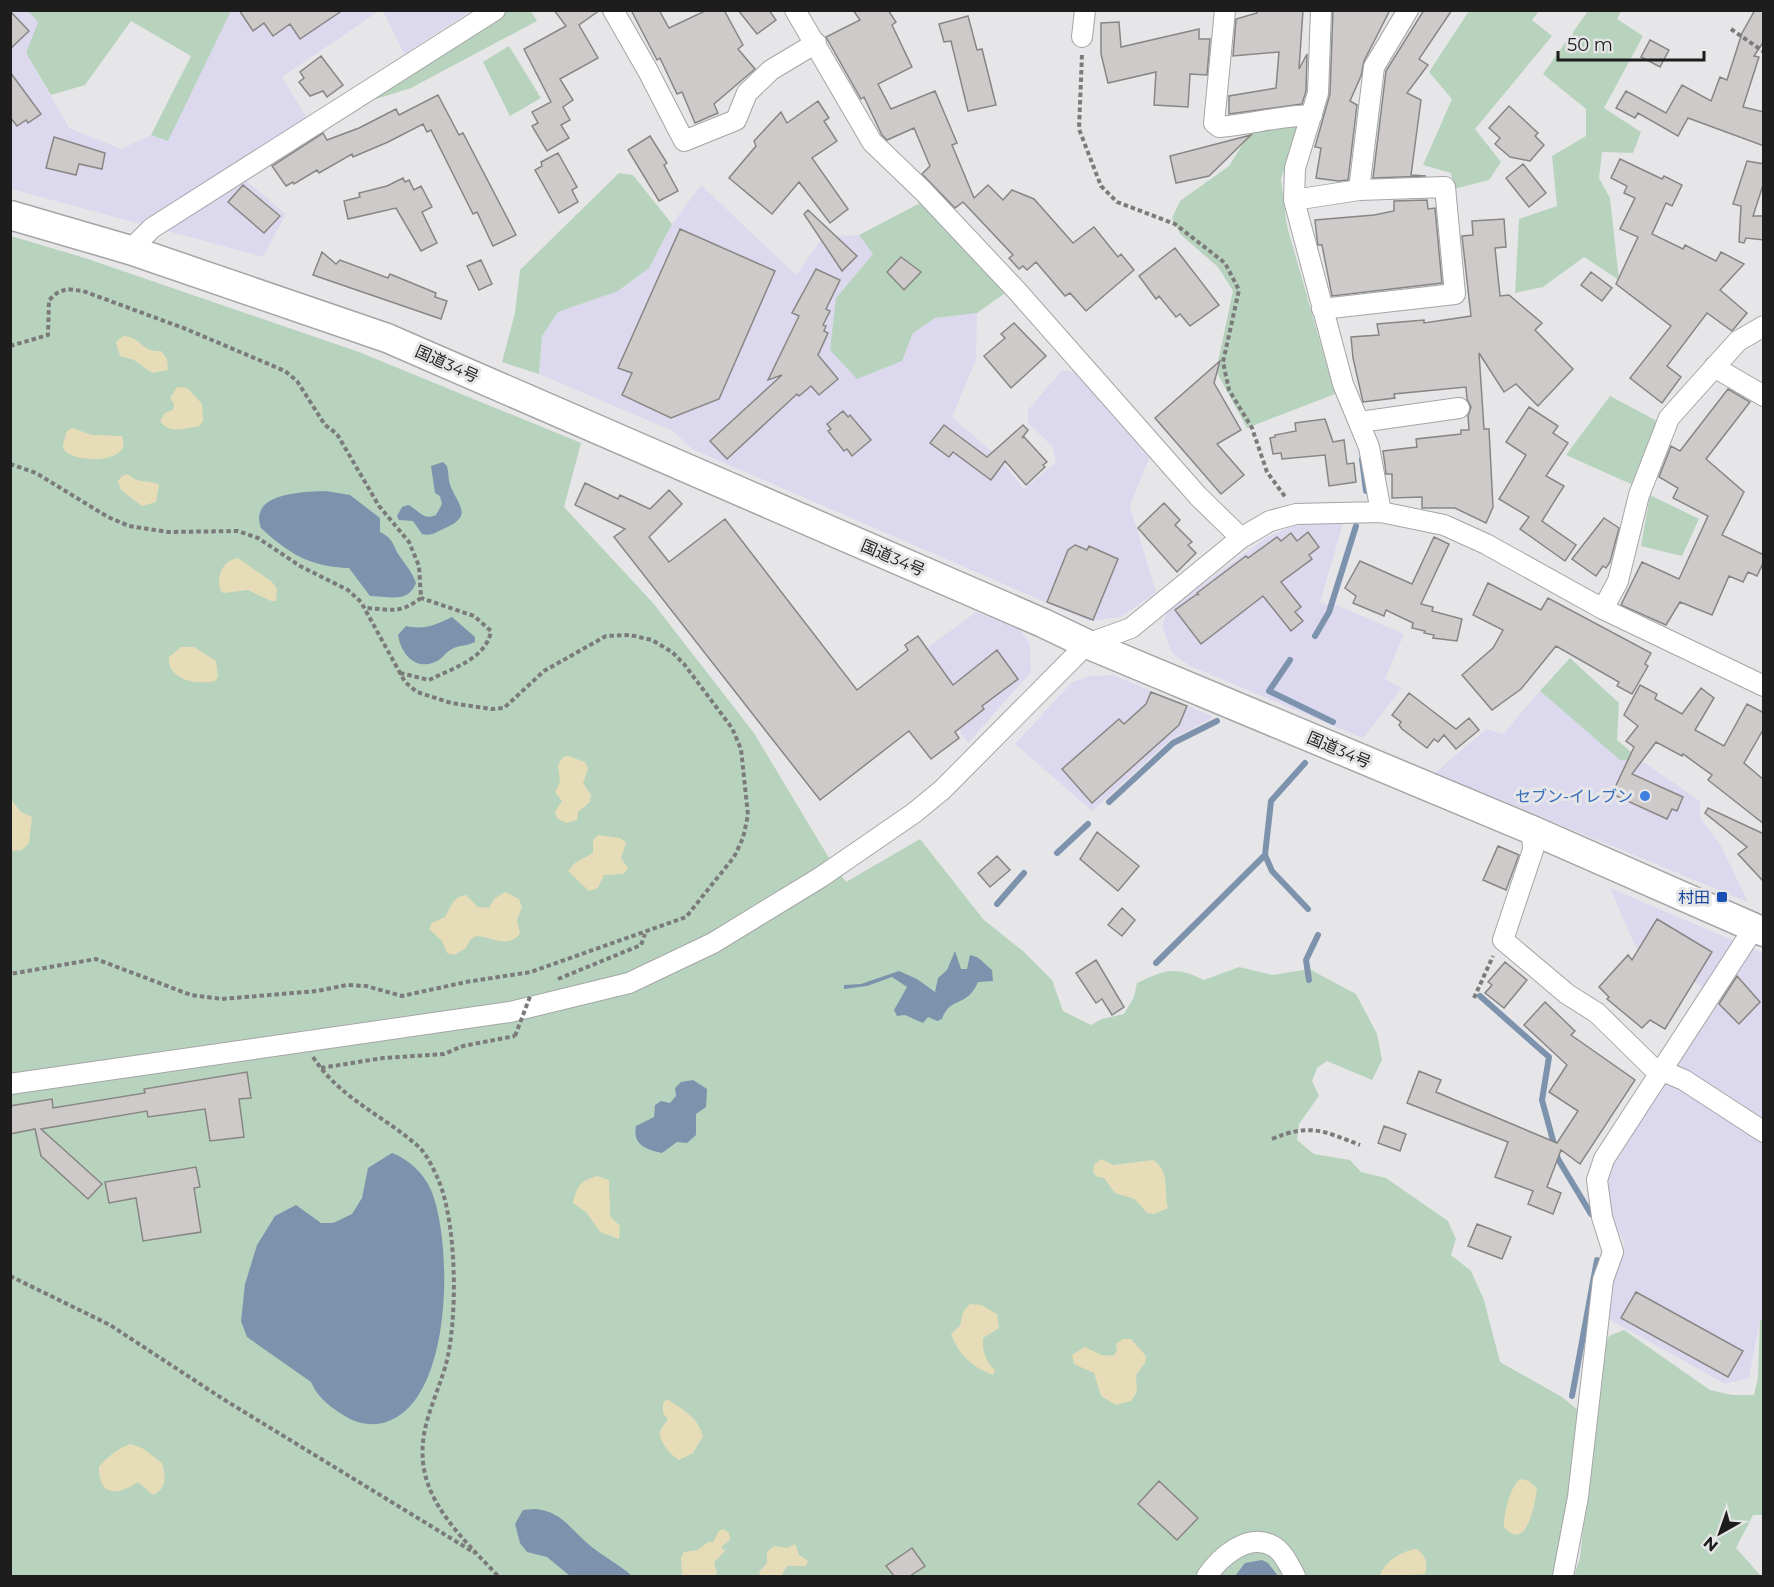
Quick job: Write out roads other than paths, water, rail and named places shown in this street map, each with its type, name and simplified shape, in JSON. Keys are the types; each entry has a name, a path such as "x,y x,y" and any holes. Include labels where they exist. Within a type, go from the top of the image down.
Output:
{"highway":[{"name":"国道34号","path":"10,215 130,250 387,338 1043,622 1087,644 1532,831 1759,930"}],"street":[{"path":"130,250 152,228 495,10"},
{"path":"613,10 684,141 736,120 747,93 771,70 816,43"},
{"path":"795,10 872,142 923,191 1018,292 1190,487 1241,538"},
{"path":"1082,37 1085,10"},
{"path":"1225,10 1214,123 1219,126 1236,125 1276,116 1312,115"},
{"path":"1321,10 1317,93 1296,168 1294,200 1343,384 1369,447 1381,512"},
{"path":"1359,190 1374,67 1408,10"},
{"path":"1294,200 1359,190 1444,187 1455,294 1322,309"},
{"path":"1603,609 1618,581 1639,495 1669,418 1738,341 1764,326"},
{"path":"1714,367 1764,396"},
{"path":"1359,422 1459,408"},
{"path":"10,1084 510,1012 629,983 713,943 821,878 914,813 942,790 1087,644 1131,628 1241,538 1270,521 1296,513 1381,512 1444,525 1486,544 1603,609 1764,686"},
{"path":"1532,831 1533,850 1503,940 1567,994 1597,1012 1650,1066 1684,1080 1764,1132"},
{"path":"1563,1576 1578,1497 1603,1280 1613,1252 1602,1217 1597,1180 1604,1159 1660,1071 1759,930"},
{"path":"1207,1576 1230,1551 1261,1542 1275,1547 1295,1576"}],"water":[{"path":"443,462 447,466 450,485 462,510 461,515 453,524 435,533 422,534 413,521 399,520 397,516 402,507 408,505 424,516 436,515 442,504 440,496 435,493 431,466"},
{"path":"326,491 350,495 380,518 380,532 391,540 416,583 408,594 397,597 370,596 349,568 323,565 301,557 281,545 261,528 259,516 263,507 270,501 281,496"},
{"path":"452,617 475,637 475,642 455,648 439,660 429,664 416,663 402,649 398,635 406,626 430,626"},
{"path":"955,951 961,969 967,969 970,955 974,956 992,970 993,981 978,982 969,996 949,1007 942,1019 937,1021 928,1017 923,1023 905,1015 897,1016 894,1010 907,987 892,977 867,986 844,989 844,985 861,984 899,971 917,979 935,992 938,978 947,970"},
{"path":"693,1080 707,1089 706,1107 696,1114 696,1135 687,1143 677,1142 662,1153 642,1146 636,1138 636,1126 654,1117 655,1105 661,1101 670,1103 676,1096 675,1088 681,1082"},
{"path":"392,1153 415,1167 431,1190 443,1245 442,1316 436,1351 426,1382 410,1406 389,1421 370,1424 350,1419 332,1408 322,1399 311,1382 247,1337 241,1321 245,1284 257,1245 275,1216 296,1205 321,1223 333,1223 352,1214 362,1198 368,1168"},
{"path":"535,1509 560,1518 593,1548 632,1576 570,1576 547,1557 527,1552 520,1543 515,1524 523,1510"},
{"path":"1262,1560 1268,1563 1278,1576 1235,1576 1245,1563"}],"waterway":[{"path":"1362,459 1366,491"},
{"path":"1315,636 1329,612 1356,526"},
{"path":"1290,660 1269,691 1333,722"},
{"path":"1109,802 1173,743 1217,721"},
{"path":"1305,763 1271,801 1265,855 1272,871 1308,909"},
{"path":"1057,853 1088,824"},
{"path":"1156,963 1265,855"},
{"path":"997,904 1024,873"},
{"path":"1309,980 1306,960 1318,935"},
{"path":"1480,996 1549,1057 1542,1100 1558,1159 1591,1214"},
{"path":"1572,1396 1597,1260"}],"place":[{"name":"セブン-イレブン","path":"1645,796"},
{"name":"村田","path":"1722,897"}]}
